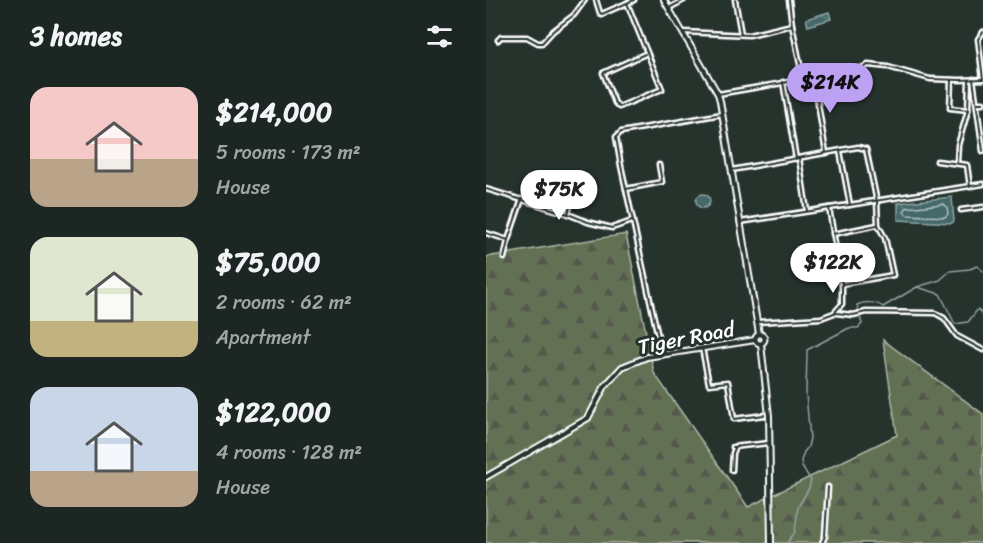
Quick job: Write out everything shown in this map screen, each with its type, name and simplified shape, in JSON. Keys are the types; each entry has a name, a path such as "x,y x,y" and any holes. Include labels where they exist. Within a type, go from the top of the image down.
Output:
{"street":[{"path":"498,40 501,37 527,37 542,43 574,15 585,0"},
{"path":"596,0 600,14 634,0"},
{"path":"664,0 718,94 759,334 755,340 761,344"},
{"path":"669,8 684,0"},
{"path":"735,0 741,34"},
{"path":"789,0 803,79"},
{"path":"627,3 662,89 619,106 615,103 603,73 645,54"},
{"path":"682,32 749,35 792,25"},
{"path":"718,94 803,79 833,81 868,65 930,79 983,79 978,39 983,32"},
{"path":"814,78 826,153"},
{"path":"951,80 950,108 968,110"},
{"path":"957,162 958,146 968,110 969,80"},
{"path":"973,80 983,151"},
{"path":"783,82 807,211"},
{"path":"978,103 983,103"},
{"path":"662,355 616,137 621,132 722,114"},
{"path":"732,170 858,147 866,150 877,201 878,225 885,238 893,275 842,284"},
{"path":"840,151 850,205"},
{"path":"937,161 967,165 970,187"},
{"path":"626,189 662,182 659,165"},
{"path":"740,222 983,184"},
{"path":"486,189 612,228 633,221"},
{"path":"568,214 573,194"},
{"path":"504,258 522,199"},
{"path":"961,210 983,207"},
{"path":"829,208 842,284 842,304 834,313"},
{"path":"833,234 878,225"},
{"path":"486,233 508,240"},
{"path":"757,322 821,318 834,313 854,315 866,312 935,313 944,318 957,336 983,350"},
{"path":"759,334 765,338 761,344 769,416 771,543"},
{"name":"Tiger Road","path":"486,477 588,418 605,386 622,367 647,357 755,340"},
{"path":"702,348 709,384 728,382 734,419 764,415"},
{"path":"732,470 734,447 769,443"},
{"path":"822,543 825,536 828,487"}],"green space":[{"path":"626,234 654,373 748,507 897,435 883,340 983,414 983,543 486,543 486,257"}],"water":[{"path":"829,12 831,19 808,26 806,19"},
{"path":"700,194 706,194 710,201 706,208 700,208 696,204 696,198"},
{"path":"952,197 954,221 952,223 898,220 898,203"}],"waterway":[{"path":"917,287 940,280 950,271 977,266 983,271"},
{"path":"787,543 795,532 798,507 811,480 802,467 801,461 810,438 806,395 807,350 849,328 858,328 862,324 857,305 870,303 883,307 917,287 940,294 955,324 968,322 978,309 983,316"}]}
